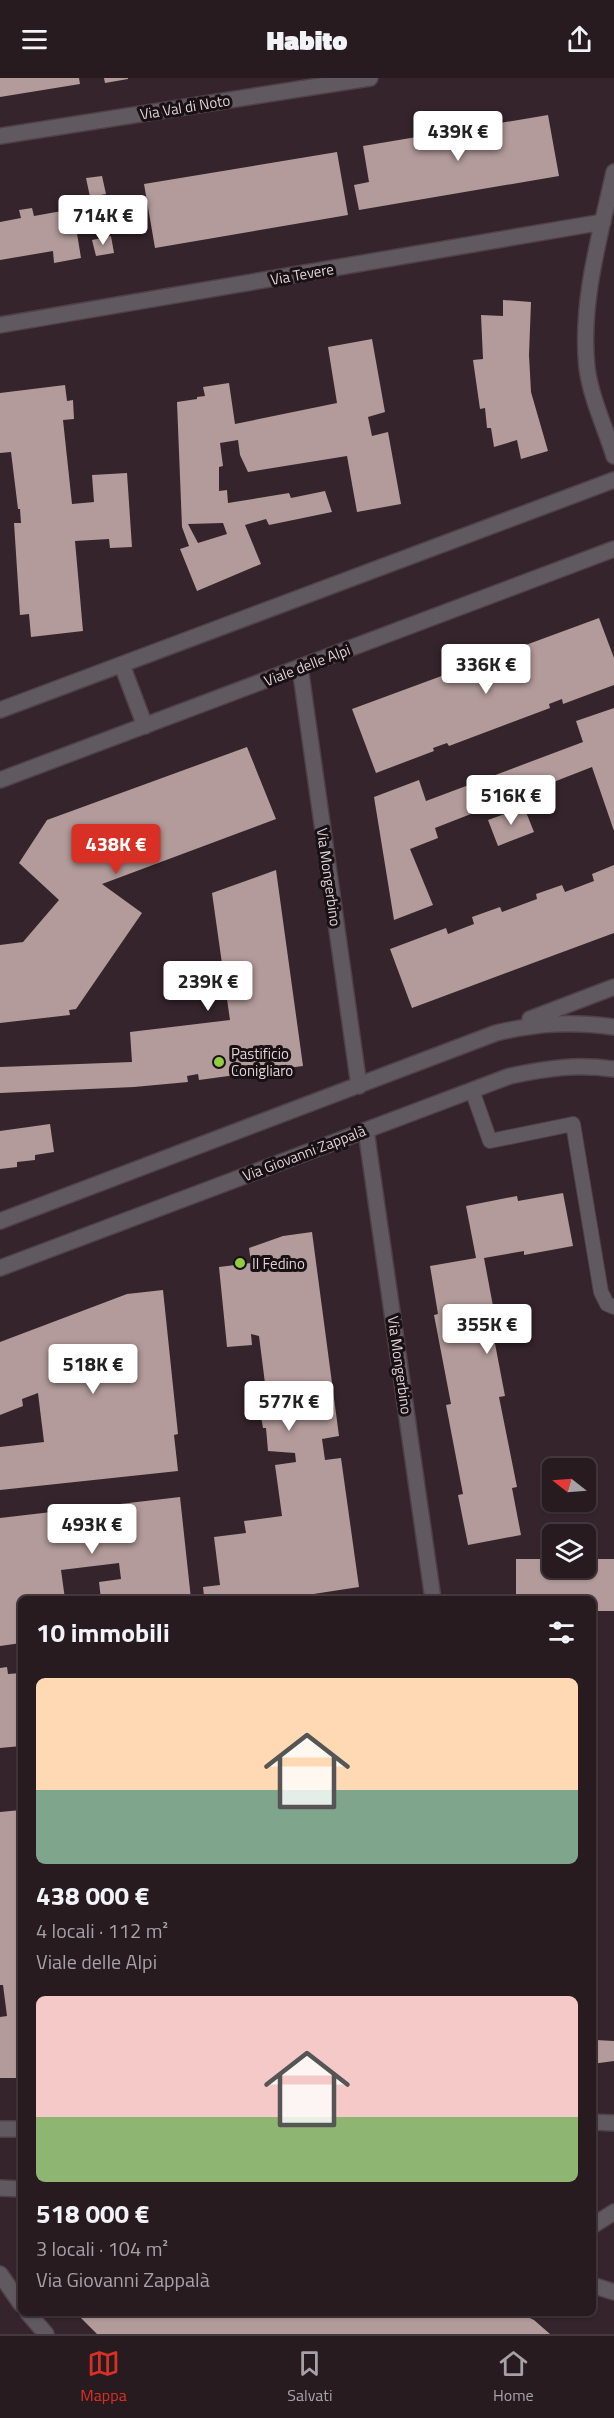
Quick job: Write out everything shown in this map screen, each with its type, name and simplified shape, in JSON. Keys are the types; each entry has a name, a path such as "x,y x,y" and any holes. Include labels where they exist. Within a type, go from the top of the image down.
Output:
{"street":[{"name":"Via Val di Noto","path":"0,136 370,78"},
{"path":"614,172 591,283 586,339 587,370 614,456"},
{"name":"Via Tevere","path":"0,325 603,222"},
{"path":"0,710 614,480"},
{"name":"Viale delle Alpi","path":"0,780 614,549"},
{"path":"122,665 144,726"},
{"name":"Via Mongerbino","path":"300,667 358,1086"},
{"path":"0,1221 614,987"},
{"path":"496,1033 550,1022 585,1023 614,1028"},
{"name":"Via Giovanni Zappalà","path":"0,1268 510,1076 551,1067 584,1065 614,1069"},
{"name":"Via Mongerbino","path":"366,1130 434,1596"},
{"path":"596,2122 614,2123"},
{"path":"0,2129 18,2129"},
{"path":"0,2188 18,2189"},
{"path":"596,2223 614,2212"},
{"path":"0,2274 18,2300"},
{"path":"596,2286 614,2292"},
{"path":"30,2316 48,2334"}],"lane":[{"path":"472,1090 490,1141 573,1124 601,1292 607,1304 614,1307"}],"building":[{"path":"0,78 79,78 80,84 0,97"},
{"path":"104,78 128,78 128,79 105,83"},
{"path":"548,115 559,176 359,210 354,185 369,182 363,146"},
{"path":"337,152 348,215 155,248 144,184"},
{"path":"102,176 106,194 90,197 86,178"},
{"path":"32,208 34,216 73,209 81,258 54,263 53,251 0,260 0,222 21,218 19,210"},
{"path":"111,236 114,253 96,256 92,240"},
{"path":"503,300 531,302 529,355 531,392 548,451 521,459 517,440 494,447 491,428 487,428 485,408 480,409 473,360 483,359 481,315 503,316"},
{"path":"372,339 385,412 368,417 372,436 388,432 401,504 357,512 347,456 248,472 240,455 238,440 220,443 223,466 219,467 219,491 227,490 228,503 289,493 291,498 325,491 332,512 269,525 266,519 245,525 261,564 197,591 180,549 189,546 182,527 177,402 205,396 203,387 229,383 235,424 337,403 328,347","holes":["223,523 227,534 198,543 188,524"]},
{"path":"65,385 67,401 73,400 74,419 63,420 72,504 94,502 92,475 127,473 132,547 110,548 109,539 75,541 83,631 31,637 29,614 20,615 14,523 21,523 20,509 18,509 11,452 0,453 0,393"},
{"path":"599,618 614,658 614,685 563,704 562,699 549,704 550,708 449,746 447,743 433,748 434,751 376,773 352,709"},
{"path":"614,708 614,831 592,767 435,828 438,838 410,849 433,905 394,920 374,797 419,780 426,801 583,742 576,721"},
{"path":"247,747 276,819 102,884 142,913 76,1009 69,1010 70,1015 0,1023 0,945 23,942 59,900 19,863 47,820"},
{"path":"524,807 534,832 498,846 488,820"},
{"path":"614,865 614,933 412,1008 390,949 446,928 448,934 474,924 472,917 500,907 502,912 537,899 536,894 562,885 565,892 594,881 592,874"},
{"path":"276,870 303,1066 199,1080 198,1074 187,1076 188,1082 134,1087 0,1093 0,1067 132,1062 130,1032 230,1020 212,893"},
{"path":"50,1124 54,1152 35,1155 35,1160 17,1162 17,1167 0,1169 0,1131"},
{"path":"563,1193 573,1246 524,1255 524,1251 484,1258 493,1306 488,1307 505,1396 499,1397 517,1487 512,1488 521,1535 468,1545 458,1495 463,1494 446,1405 451,1404 434,1315 438,1314 430,1266 476,1258 466,1206 517,1196 518,1201"},
{"path":"312,1232 339,1436 322,1439 325,1460 341,1458 359,1587 300,1596 204,1596 203,1587 220,1585 214,1537 246,1533 244,1521 282,1516 275,1465 296,1462 295,1453 268,1451 266,1428 263,1428 261,1416 269,1415 259,1336 251,1334 252,1345 227,1347 219,1267 251,1263 249,1248 283,1236"},
{"path":"163,1290 178,1434 174,1435 178,1471 0,1490 0,1447 44,1442 38,1393 22,1399 23,1406 0,1415 0,1342 127,1294"},
{"path":"180,1497 191,1596 101,1596 99,1582 121,1579 119,1563 61,1570 65,1596 18,1596 18,1643 0,1646 0,1518"},
{"path":"516,1559 542,1559 542,1578 596,1578 596,1559 614,1559 614,1611 596,1611 596,1596 516,1596"},
{"path":"7,1667 8,1674 18,1673 18,1746 0,1748 0,1668"},
{"path":"18,1810 18,2078 0,2078 0,2017 7,2016 3,1985 0,1985 0,1812"},
{"path":"596,2040 614,2041 614,2061 596,2063"},
{"path":"79,2316 525,2316 534,2320 550,2334 97,2334"}],"place":[{"name":"Pastificio Conigliaro","path":"219,1062"},
{"name":"Il Fedino","path":"240,1263"}]}
